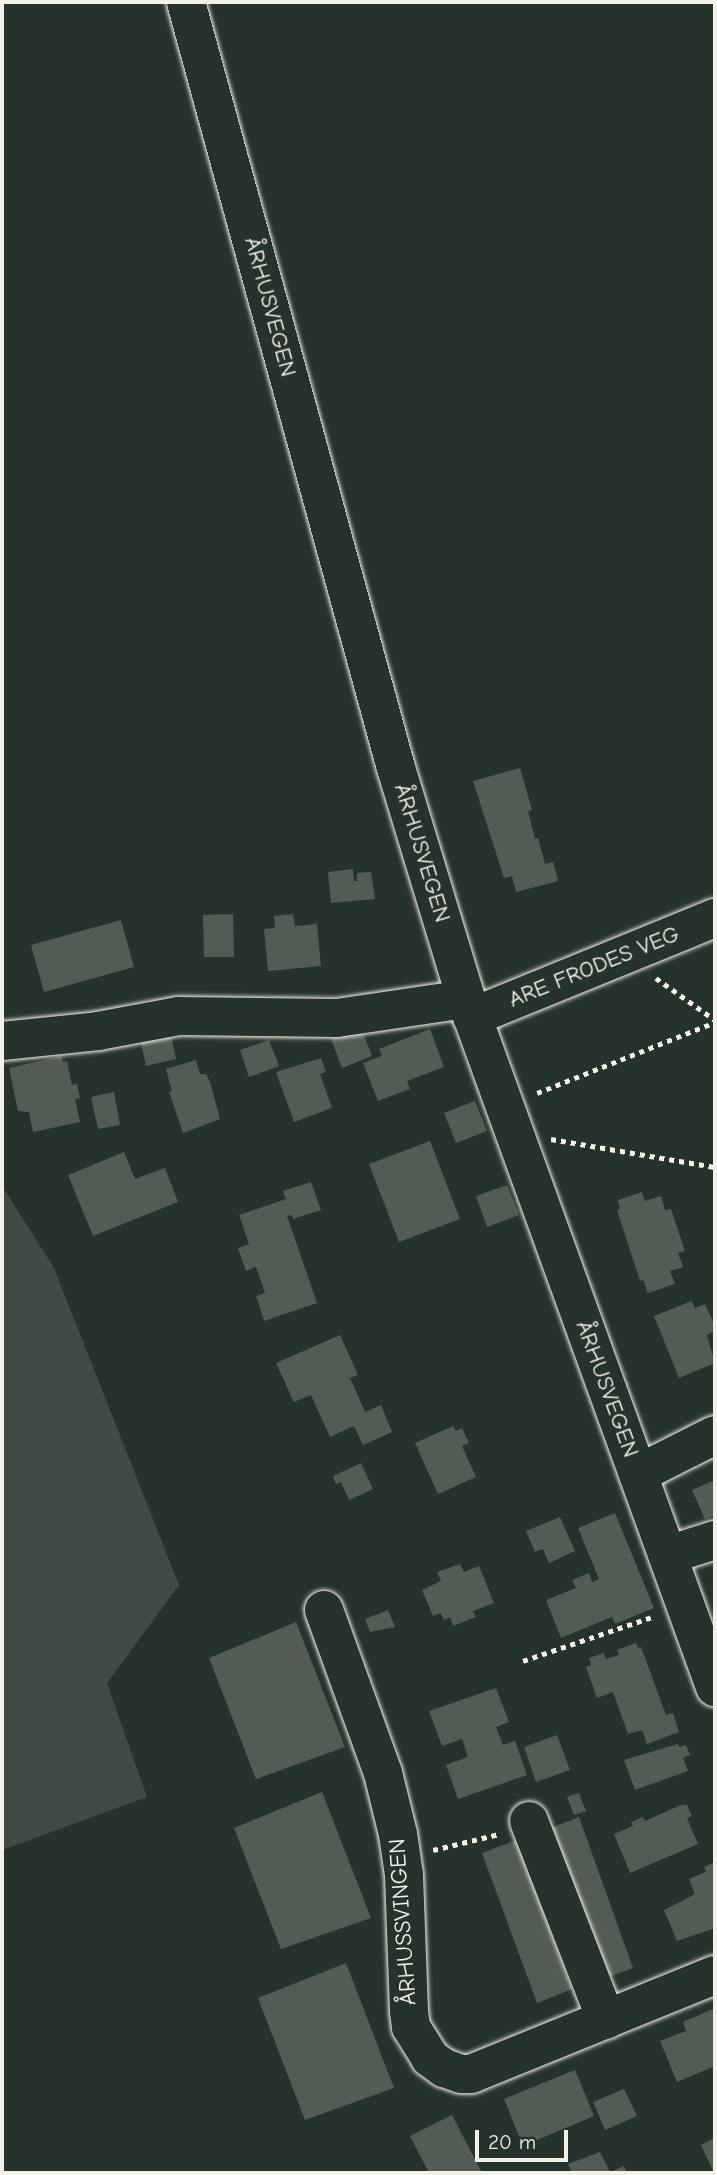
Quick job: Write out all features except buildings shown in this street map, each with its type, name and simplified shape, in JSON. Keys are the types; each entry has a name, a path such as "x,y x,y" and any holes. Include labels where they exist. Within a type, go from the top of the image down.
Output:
{"street":[{"name":"ÅRHUSVEGEN","path":"186,2 396,768 469,1008 715,1687"},
{"name":"ARE FRODES VEG","path":"2,1041 98,1031 179,1016 337,1018 469,1008 622,955 715,918"},
{"path":"638,1474 715,1435"},
{"path":"668,1555 715,1540"},
{"name":"ÅRHUSSVINGEN","path":"324,1610 383,1773 400,1845 411,2028 430,2058 444,2068 461,2074 471,2074 715,1975"},
{"path":"530,1821 606,2020"}],"path":[{"path":"622,955 715,1021"},
{"path":"504,1107 715,1021"},
{"path":"517,1143 558,1138 715,1167"},
{"path":"523,1661 686,1605"},
{"path":"400,1845 481,1840"}],"shaded area":[{"path":"2,1186 54,1268 179,1585 107,1683 147,1797 2,1850"}]}
